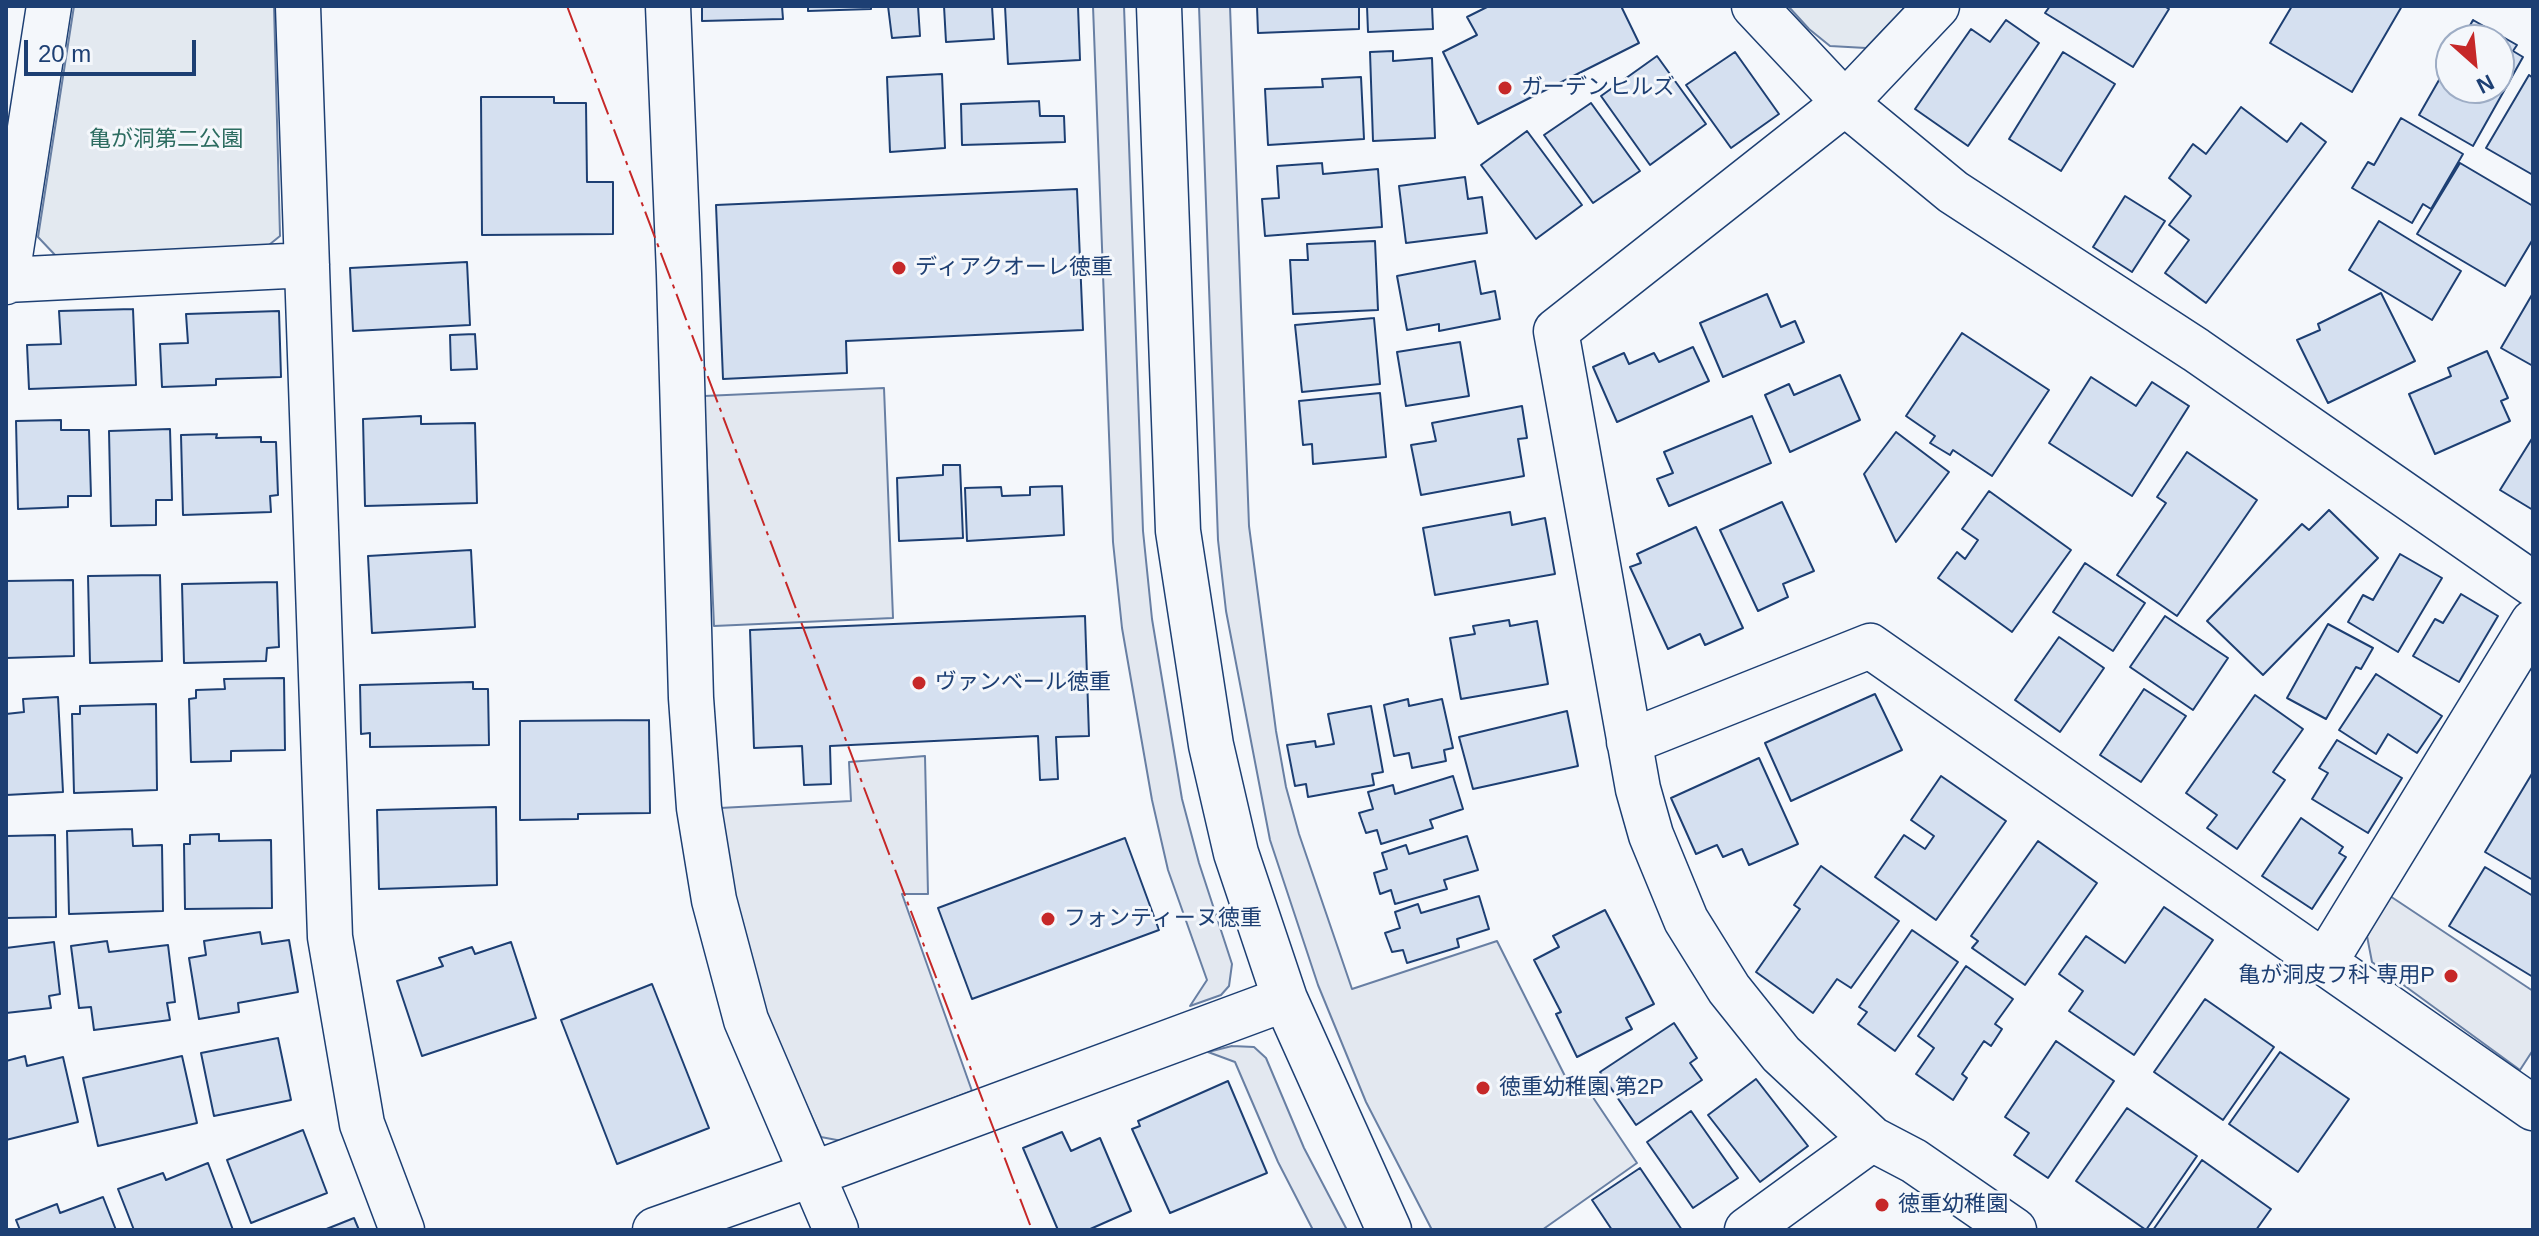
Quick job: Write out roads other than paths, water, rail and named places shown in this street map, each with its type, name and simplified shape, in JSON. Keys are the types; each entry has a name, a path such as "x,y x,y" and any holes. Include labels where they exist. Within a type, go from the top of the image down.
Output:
{"street":[{"path":"49,6 6,281 307,265"},
{"path":"298,6 330,937 362,1124 402,1230"},
{"path":"668,6 691,698 699,808 714,900 746,1020 836,1230"},
{"path":"1159,6 1178,531 1211,745 1232,838 1285,999 1389,1230"},
{"path":"1754,6 1845,103 1953,192 2196,350 2533,584"},
{"path":"1937,6 1845,103 1556,331 1638,789 1651,835 1686,920 1722,978 1781,1054 1872,1139 1914,1161 2014,1230"},
{"path":"2325,962 2533,622"},
{"path":"1629,742 1870,646 2533,1108"},
{"path":"655,1230 1285,999"},
{"path":"1747,1230 1872,1139"}],"place":[{"name":"ガーデンヒルズ","path":"1505,88"},
{"name":"ディアクオーレ徳重","path":"899,268"},
{"name":"ヴァンベール徳重","path":"919,683"},
{"name":"フォンティーヌ徳重","path":"1048,919"},
{"name":"亀が洞皮フ科 専用P","path":"2451,976"},
{"name":"徳重幼稚園 第2P","path":"1483,1088"},
{"name":"徳重幼稚園","path":"1882,1205"}],"park label":[{"name":"亀が洞第二公園","path":"166,140"}]}
